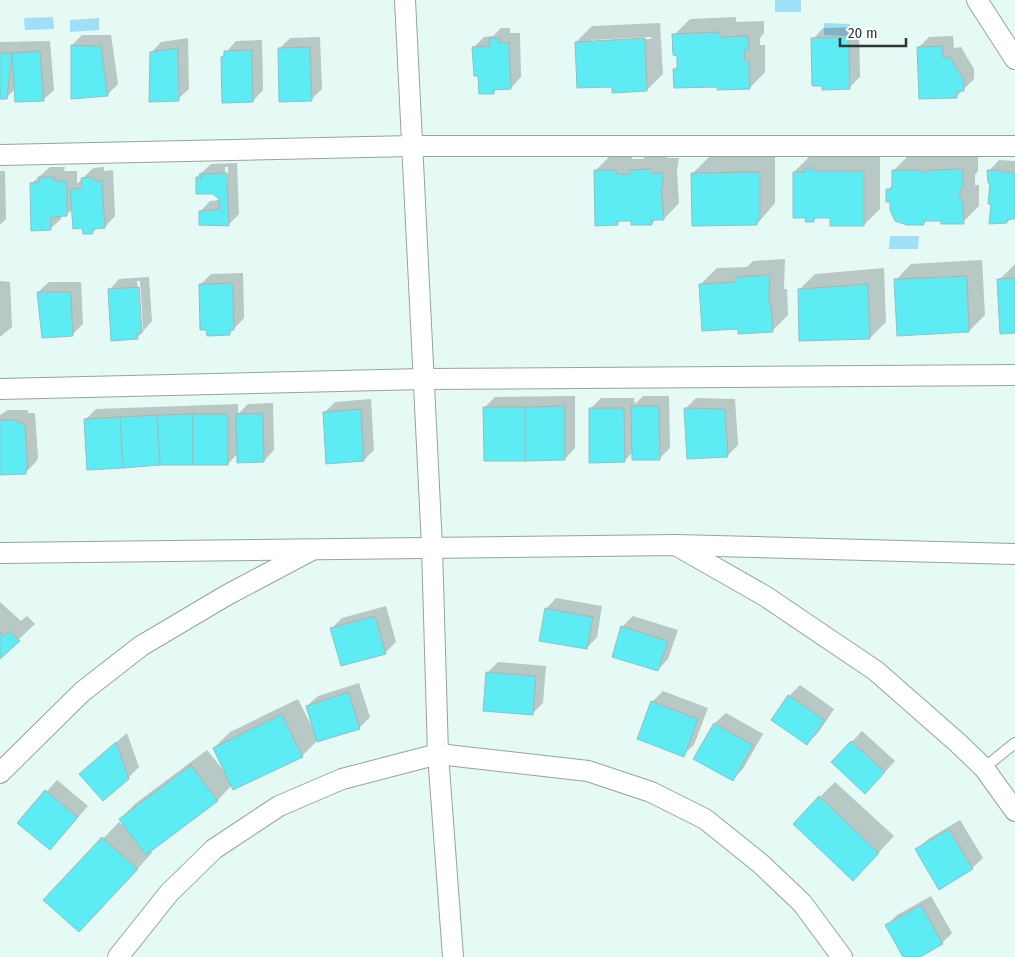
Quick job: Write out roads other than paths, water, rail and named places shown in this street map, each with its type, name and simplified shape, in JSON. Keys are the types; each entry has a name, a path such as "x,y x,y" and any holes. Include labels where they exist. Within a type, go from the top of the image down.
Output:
{"street":[{"path":"405,0 432,547 438,754 453,957"},
{"path":"977,0 1015,59"},
{"path":"0,155 412,146 1015,146"},
{"path":"0,389 424,379 1015,375"},
{"path":"677,545 765,596 876,671 958,742 984,768 1015,811"},
{"path":"0,553 677,545 1015,554"},
{"path":"0,773 82,692 141,646 228,595 316,548"},
{"path":"118,957 169,893 214,849 279,806 342,779 438,754 588,771 651,792 706,819 761,864 802,903 842,957"}],"lane":[{"path":"984,768 1015,743"}],"water":[{"path":"775,0 801,0 801,12 775,12"},
{"path":"53,17 54,29 25,30 24,18"},
{"path":"99,18 99,30 70,32 70,20"},
{"path":"824,23 850,24 850,36 824,35"},
{"path":"890,236 919,236 918,249 889,249"}]}
